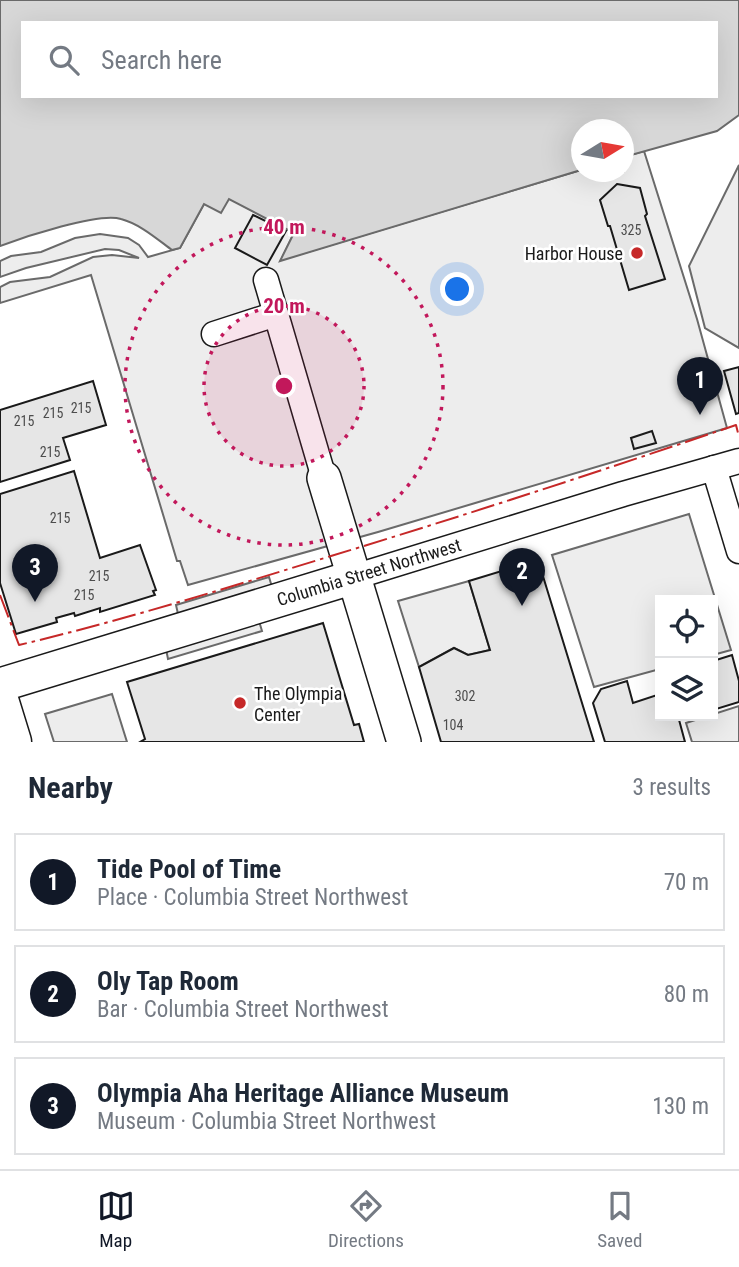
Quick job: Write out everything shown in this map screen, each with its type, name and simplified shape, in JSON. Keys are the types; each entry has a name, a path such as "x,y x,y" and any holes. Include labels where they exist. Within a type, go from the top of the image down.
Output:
{"main road":[{"path":"0,703 12,742"}],"street":[{"path":"266,279 404,742"},
{"path":"214,334 276,314"},
{"name":"Columbia Street Northwest","path":"0,685 739,461"},
{"path":"714,468 739,551"}],"shaded area":[{"path":"0,0 739,0 739,115 717,131 634,154 634,119 571,119 571,173 280,261 294,233 229,199 221,213 204,204 180,248 172,250 135,224 121,219 96,219 61,226 0,246"},
{"path":"644,151 697,319 727,428 378,532 188,585 180,561 177,561 91,275 0,303 0,287 10,282 50,277 93,257 112,255 139,258 119,250 105,249 0,277 0,261 11,256 41,252 75,238 100,234 128,238 139,245 148,257 180,248 204,204 229,198 294,233 281,260 571,173 571,182 634,182 634,154"},
{"path":"739,165 739,348 705,328 689,266"},
{"path":"689,514 714,595 655,595 655,670 594,687 552,555"},
{"path":"269,577 272,587 178,614 176,605"},
{"path":"469,581 490,650 468,655 454,648 419,667 398,601"},
{"path":"718,608 731,650 718,654"},
{"path":"259,621 262,631 168,659 166,649"},
{"path":"112,694 127,742 54,742 45,714"},
{"path":"739,706 739,742 692,742 686,723 718,721 718,713"}],"building":[{"name":"Harbor House","path":"617,184 640,188 647,214 645,216 665,279 629,290 600,200"},
{"path":"253,215 286,231 267,265 235,248"},
{"path":"739,367 739,413 736,414 724,371"},
{"path":"93,381 106,425 63,438 70,460 0,482 0,410"},
{"path":"652,431 656,443 634,449 631,438"},
{"path":"74,471 100,558 140,545 156,590 153,591 155,595 100,612 100,608 75,616 74,613 56,618 57,622 16,634 0,583 0,494"},
{"path":"538,560 594,742 441,742 419,667 454,648 468,655 490,650 469,581"},
{"name":"The Olympia Center","path":"323,623 354,725 359,724 364,742 140,742 145,739 127,682"},
{"path":"732,655 739,681 739,702 718,708 718,659"},
{"path":"627,681 633,703 655,696 655,721 679,721 685,742 605,742 593,703 601,689"}],"power":[{"path":"0,595 19,645 292,568 736,425 739,437"}],"place":[{"name":"Harbor House","path":"637,253"},
{"name":"Tide Pool of Time","path":"700,415"},
{"name":"Olympia Aha Heritage Alliance Museum","path":"35,602"},
{"name":"Oly Tap Room","path":"522,606"},
{"name":"The Olympia Center","path":"240,703"}]}
